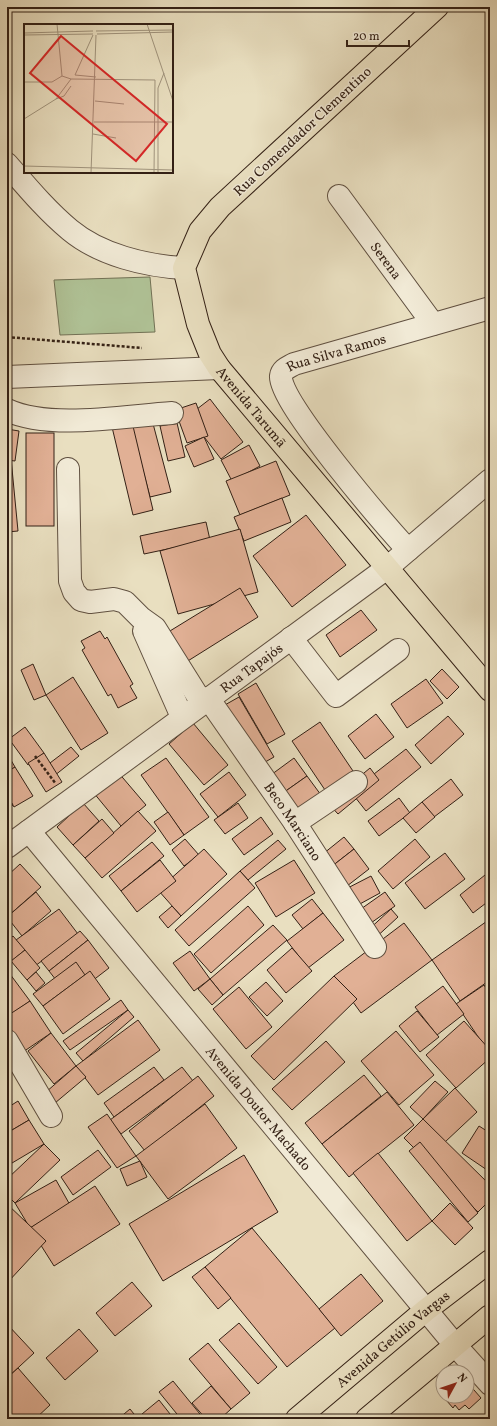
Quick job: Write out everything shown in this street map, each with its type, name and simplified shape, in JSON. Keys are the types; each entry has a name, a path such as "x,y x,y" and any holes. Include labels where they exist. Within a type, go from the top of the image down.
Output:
{"main road":[{"name":"Rua Comendador Clementino","path":"184,268 200,231 220,207 437,7"},
{"name":"Avenida Tarumã","path":"184,268 198,324 210,354 219,368 490,690"},
{"name":"Avenida Getúlio Vargas","path":"298,1419 426,1310 490,1261"},
{"path":"367,1419 490,1316"}],"street":[{"path":"7,164 48,210 71,231 85,240 102,249 142,263 184,268"},
{"name":"Serena","path":"339,196 433,324"},
{"name":"Rua Silva Ramos","path":"408,550 360,495 293,406 281,381 281,375 284,369 294,364 490,308"},
{"path":"7,377 219,368"},
{"path":"7,410 39,419 63,421 172,413"},
{"name":"Beco Marciano","path":"68,469 70,581 74,592 81,600 90,602 114,599 125,602 141,618 155,628 205,700 295,823 375,947"},
{"name":"Rua Tapajós","path":"7,846 387,568 490,480"},
{"path":"141,618 148,643 182,717"},
{"path":"291,638 336,696 398,650"},
{"path":"295,823 356,782"},
{"name":"Avenida Doutor Machado","path":"29,831 455,1345 490,1384"},
{"path":"7,1041 51,1116"}],"path":[{"path":"7,337 148,349"},
{"path":"35,756 69,800"}],"green space":[{"path":"150,277 155,332 60,335 54,280"}],"building":[{"path":"210,399 243,442 221,459 188,416"},
{"path":"196,403 208,436 187,443 175,410"},
{"path":"151,416 171,492 150,497 130,421"},
{"path":"132,422 153,510 133,515 112,427"},
{"path":"177,423 185,457 168,461 160,426"},
{"path":"7,427 18,531 7,532"},
{"path":"7,429 19,431 15,461 7,460"},
{"path":"26,433 54,433 54,526 26,526"},
{"path":"204,437 214,459 194,467 185,446"},
{"path":"249,445 260,466 232,481 221,460"},
{"path":"276,461 290,495 240,515 226,481"},
{"path":"282,498 291,522 244,541 234,517"},
{"path":"306,515 346,565 292,607 253,556"},
{"path":"206,522 210,540 144,554 140,536"},
{"path":"240,529 258,592 178,614 160,551"},
{"path":"240,588 258,617 183,664 165,634"},
{"path":"361,610 377,630 340,657 326,635"},
{"path":"100,631 105,639 107,637 133,684 130,686 137,698 118,708 111,694 108,696 82,650 85,648 81,641"},
{"path":"33,664 46,695 34,700 21,670"},
{"path":"442,669 459,687 447,699 430,681"},
{"path":"73,677 108,733 81,750 46,695"},
{"path":"426,679 443,703 407,728 391,704"},
{"path":"256,683 285,734 267,744 238,694"},
{"path":"239,697 274,757 251,770 216,710"},
{"path":"376,714 394,737 365,759 348,736"},
{"path":"448,716 464,734 431,764 415,745"},
{"path":"320,722 353,771 325,790 292,741"},
{"path":"193,723 228,765 204,785 169,744"},
{"path":"25,727 44,753 28,765 9,739"},
{"path":"71,747 79,756 54,776 46,766"},
{"path":"406,749 421,767 366,811 351,792"},
{"path":"44,753 62,782 46,792 28,763"},
{"path":"8,755 15,767 7,772 7,756"},
{"path":"166,758 209,817 184,835 141,775"},
{"path":"294,758 307,776 273,800 260,783"},
{"path":"15,767 33,796 14,807 7,795 7,772"},
{"path":"370,768 379,780 338,814 328,803"},
{"path":"117,771 146,805 121,826 93,792"},
{"path":"229,772 246,795 218,817 200,794"},
{"path":"307,776 321,795 286,819 273,800"},
{"path":"451,779 463,795 434,817 422,802"},
{"path":"7,796 13,805 7,810"},
{"path":"399,798 410,813 379,836 368,821"},
{"path":"422,802 435,817 416,833 403,818"},
{"path":"83,803 99,821 73,845 57,827"},
{"path":"238,803 248,818 225,834 214,820"},
{"path":"138,811 156,831 102,878 85,858"},
{"path":"168,812 184,835 170,845 154,822"},
{"path":"261,817 273,834 244,855 232,839"},
{"path":"102,819 114,833 85,858 73,845"},
{"path":"344,837 354,849 322,874 313,862"},
{"path":"185,839 199,855 184,866 172,850"},
{"path":"415,839 430,857 393,889 378,871"},
{"path":"278,840 286,849 248,880 240,871"},
{"path":"152,842 164,856 121,891 109,876"},
{"path":"204,849 227,874 181,916 158,890"},
{"path":"354,849 369,869 338,893 322,874"},
{"path":"445,853 465,879 425,909 405,883"},
{"path":"160,860 176,881 137,912 121,891"},
{"path":"294,860 315,893 276,917 255,883"},
{"path":"20,864 41,887 7,917 7,876"},
{"path":"240,871 255,888 189,946 175,930"},
{"path":"490,871 490,900 473,913 460,895"},
{"path":"371,876 380,893 347,911 338,893"},
{"path":"36,892 51,911 22,936 7,917"},
{"path":"385,892 395,906 361,930 351,916"},
{"path":"312,899 323,913 303,929 292,915"},
{"path":"172,906 181,916 168,928 159,917"},
{"path":"248,906 264,925 211,973 194,954"},
{"path":"59,909 78,934 35,966 16,940"},
{"path":"391,909 398,917 372,941 365,933"},
{"path":"323,913 344,940 308,968 287,941"},
{"path":"490,919 490,980 460,1001 432,960"},
{"path":"404,923 432,960 361,1013 334,976"},
{"path":"273,925 287,940 223,995 210,979"},
{"path":"80,931 88,940 49,971 41,961"},
{"path":"13,936 25,950 9,963 7,961 7,941"},
{"path":"88,940 109,968 70,998 49,971"},
{"path":"292,948 312,971 286,993 267,970"},
{"path":"25,950 40,968 27,980 11,961"},
{"path":"190,951 210,979 194,991 173,963"},
{"path":"76,962 85,975 43,1006 33,994"},
{"path":"7,970 30,1001 7,1017"},
{"path":"90,971 110,999 63,1034 43,1006"},
{"path":"36,972 45,983 36,991 27,980"},
{"path":"334,976 357,999 274,1080 251,1056"},
{"path":"210,979 223,995 212,1005 198,989"},
{"path":"266,982 283,1001 267,1016 249,997"},
{"path":"484,985 490,994 490,1044 485,1047 456,1004"},
{"path":"443,986 464,1014 437,1035 415,1007"},
{"path":"239,987 272,1027 246,1049 213,1009"},
{"path":"121,1000 128,1010 70,1050 63,1041"},
{"path":"30,1001 51,1033 20,1054 7,1034 7,1016"},
{"path":"128,1010 134,1017 83,1061 76,1053"},
{"path":"417,1011 439,1037 420,1052 399,1026"},
{"path":"138,1020 160,1050 98,1095 76,1066"},
{"path":"464,1021 490,1050 490,1058 456,1088 426,1055"},
{"path":"396,1031 434,1075 399,1105 361,1061"},
{"path":"51,1033 76,1066 54,1084 28,1051"},
{"path":"326,1041 345,1062 292,1110 272,1089"},
{"path":"76,1066 86,1077 55,1103 46,1092"},
{"path":"154,1067 164,1080 114,1117 104,1103"},
{"path":"182,1067 193,1081 121,1134 110,1120"},
{"path":"364,1075 381,1096 322,1144 305,1123"},
{"path":"198,1076 214,1096 145,1151 129,1131"},
{"path":"435,1081 448,1092 423,1119 410,1107"},
{"path":"455,1088 477,1112 445,1142 423,1119"},
{"path":"387,1092 414,1125 349,1177 322,1144"},
{"path":"18,1101 29,1120 7,1133 7,1108"},
{"path":"205,1104 237,1148 168,1199 136,1156"},
{"path":"107,1114 136,1156 117,1168 88,1127"},
{"path":"423,1119 490,1185 490,1200 478,1212 404,1138"},
{"path":"29,1120 44,1144 7,1166 7,1133"},
{"path":"479,1126 490,1133 490,1172 462,1153"},
{"path":"420,1142 478,1213 468,1222 409,1151"},
{"path":"44,1144 60,1160 15,1203 7,1195 7,1179"},
{"path":"98,1150 111,1167 73,1195 61,1177"},
{"path":"378,1153 432,1221 407,1241 353,1173"},
{"path":"244,1155 278,1212 163,1281 129,1224"},
{"path":"140,1161 147,1177 127,1186 120,1169"},
{"path":"56,1180 70,1205 30,1228 15,1203"},
{"path":"95,1186 120,1224 54,1266 30,1228"},
{"path":"450,1203 473,1228 455,1245 432,1221"},
{"path":"7,1204 46,1241 7,1283"},
{"path":"252,1228 335,1328 287,1367 205,1267"},
{"path":"205,1267 231,1298 218,1309 192,1277"},
{"path":"361,1274 383,1301 341,1336 319,1309"},
{"path":"132,1282 152,1306 115,1336 96,1313"},
{"path":"239,1323 277,1367 258,1384 219,1340"},
{"path":"7,1324 34,1353 7,1378"},
{"path":"79,1329 98,1351 65,1380 46,1358"},
{"path":"208,1343 250,1393 231,1409 189,1359"},
{"path":"18,1368 50,1405 35,1419 7,1419 7,1378"},
{"path":"173,1381 204,1419 181,1419 159,1392"},
{"path":"211,1386 231,1409 220,1419 206,1419 192,1403"},
{"path":"475,1391 481,1398 475,1404"},
{"path":"159,1400 174,1419 146,1419 142,1414"},
{"path":"450,1404 474,1404 469,1409 465,1405 459,1410 455,1405 453,1408"},
{"path":"130,1409 138,1419 118,1419"}]}
